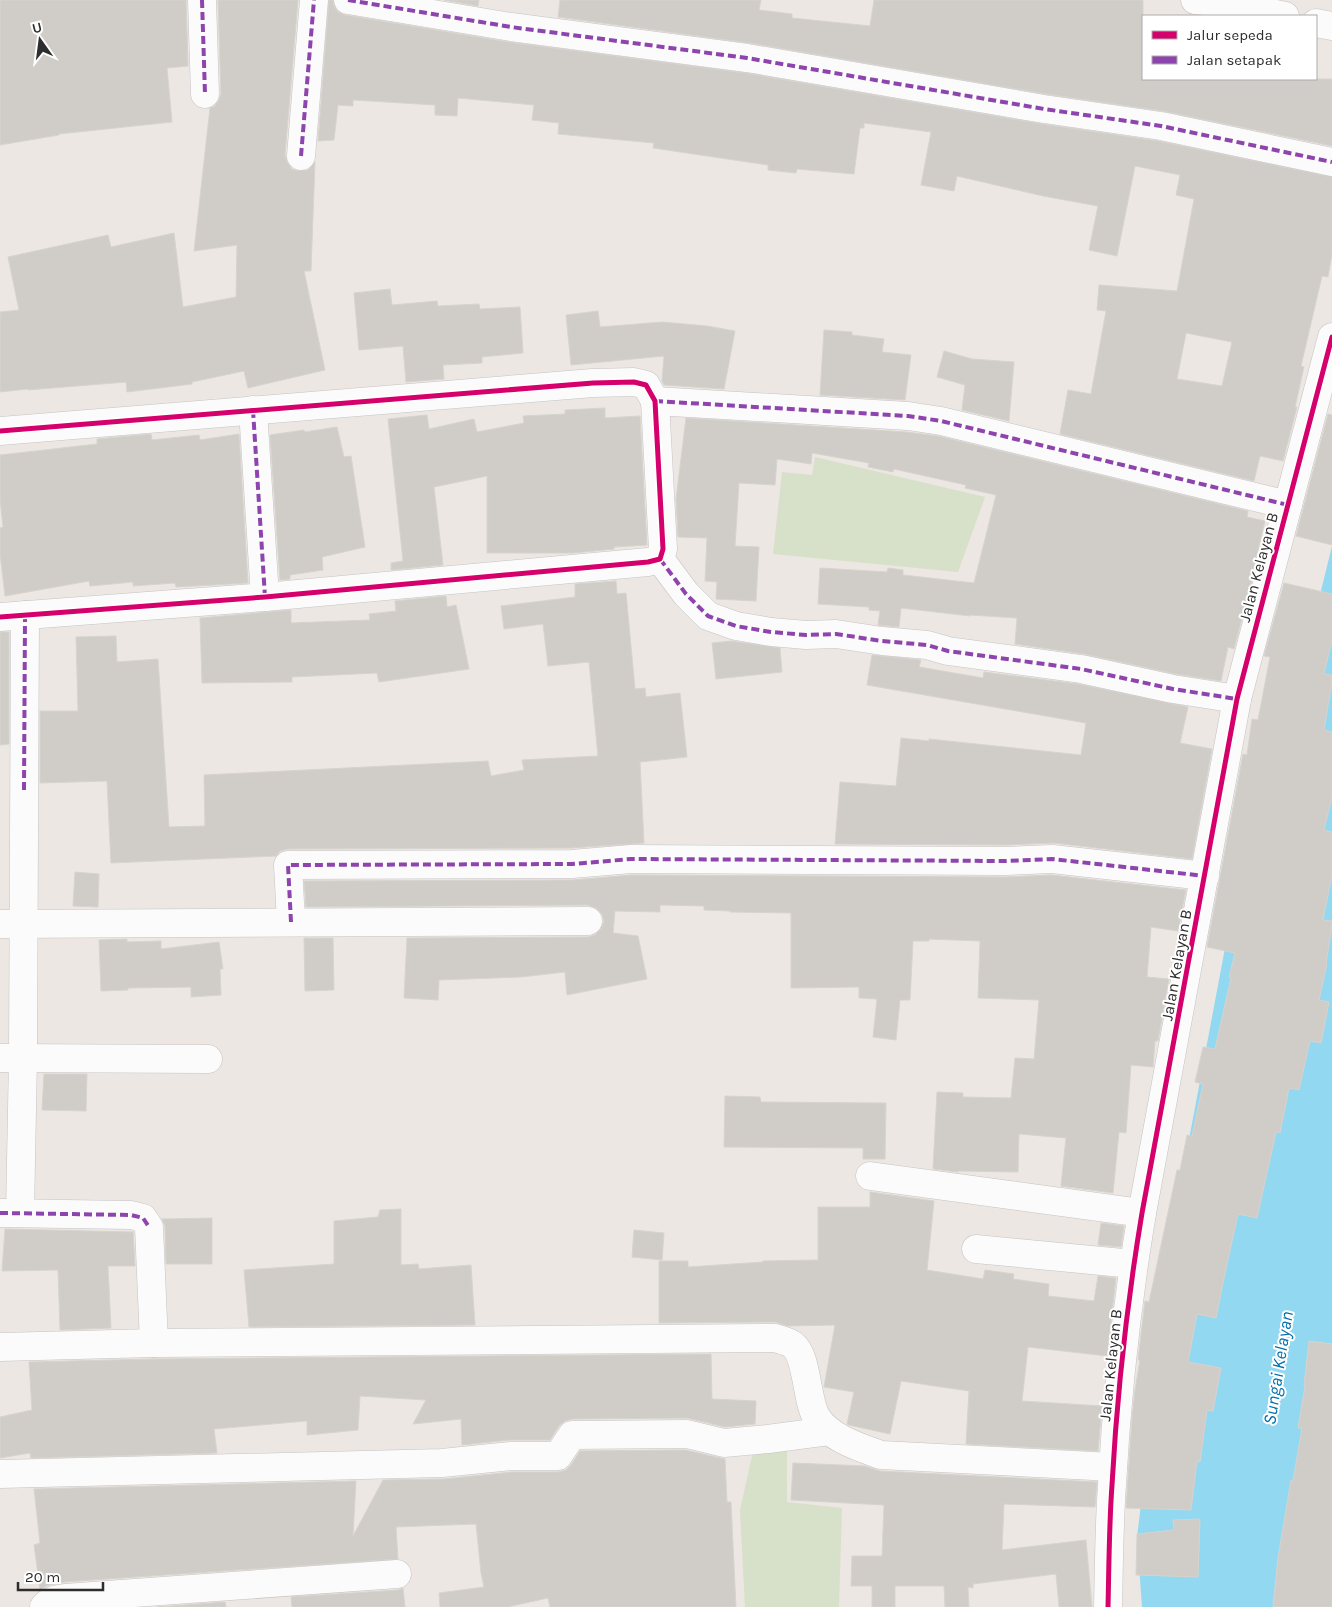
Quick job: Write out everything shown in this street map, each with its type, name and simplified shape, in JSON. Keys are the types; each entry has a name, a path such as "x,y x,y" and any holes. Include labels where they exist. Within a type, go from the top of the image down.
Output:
{"street":[{"path":"202,0 205,94"},
{"path":"301,156 314,0"},
{"path":"348,0 511,27 747,58 1044,109 1161,126 1332,162"},
{"path":"1195,0 1280,15"},
{"path":"1317,23 1332,26"},
{"name":"Jalan Kelayan B","path":"1108,1607 1113,1467 1123,1348 1142,1213 1237,699 1332,337"},
{"path":"0,431 634,382 646,385 656,401 663,549 660,559"},
{"path":"656,401 908,416 941,420 1288,505"},
{"path":"253,410 265,597"},
{"path":"154,1343 149,1227 146,1221 138,1216 130,1215 10,1213 12,616 265,597 648,562 660,559"},
{"path":"660,559 686,594 708,616 736,626 771,632 806,635 836,634 927,645 948,651 1081,670 1166,688 1237,699"},
{"path":"291,922 288,865 572,864 631,859 1006,862 1052,859 1205,876"},
{"path":"12,924 588,921"},
{"path":"11,1058 208,1059"},
{"path":"870,1176 1142,1213"},
{"path":"976,1248 1134,1264"},
{"path":"0,1347 154,1343 775,1338 790,1342 796,1347 800,1355 817,1418 829,1431 862,1448 881,1455 1113,1467"},
{"path":"0,1474 442,1463 511,1456 558,1456 572,1435 687,1434 724,1443 829,1431"},
{"path":"44,1607 52,1601 65,1598 397,1574"}],"green space":[{"path":"815,457 985,497 958,572 773,554 782,472 812,475"},
{"path":"754,1447 787,1451 787,1502 842,1508 839,1607 745,1607 740,1510"}],"water":[{"name":"Sungai Kelayan","path":"1332,546 1332,1607 1142,1607 1137,1537 1181,1182 1241,863 1319,599"}],"building":[{"path":"0,0 186,0 188,66 167,68 172,122 59,134 0,145"},
{"path":"218,0 298,0 285,155 292,169 299,171 308,170 315,162 311,271 304,271 325,370 248,388 244,371 192,382 192,384 127,392 126,382 0,392 0,312 19,310 8,257 108,235 111,247 174,233 183,307 236,297 237,245 194,251 210,108 214,107 218,102 221,94"},
{"path":"329,0 333,0 338,12 345,15 508,42 745,73 1042,124 1158,141 1332,177 1332,254 1328,277 1322,276 1301,366 1304,367 1295,407 1297,407 1283,461 1260,456 1254,481 1060,434 1068,390 1091,394 1106,311 1097,310 1099,285 1177,291 1194,199 1176,195 1180,175 1135,166 1117,256 1089,250 1098,206 1043,196 957,176 954,191 921,185 931,132 864,123 864,128 860,128 854,174 797,169 796,173 768,170 768,165 653,148 654,143 558,134 559,123 532,120 534,105 458,98 457,116 435,115 435,105 353,100 353,106 338,105 334,140 318,141","holes":["1186,333 1232,342 1222,386 1177,379"]},
{"path":"444,0 479,0 478,6"},
{"path":"560,0 761,0 759,10 792,14 792,18 870,26 874,0 1143,0 1142,80 1332,79 1332,146 1163,111 1046,94 750,43 558,17"},
{"path":"390,289 392,305 437,301 438,306 479,304 480,309 520,307 523,353 482,357 482,363 443,365 444,379 406,382 403,346 359,350 354,293"},
{"path":"598,311 600,327 662,322 707,326 735,331 724,389 664,385 662,381 664,356 571,365 566,315"},
{"path":"824,330 852,332 852,335 884,339 882,352 911,355 905,400 820,395"},
{"path":"944,351 972,359 1014,362 1009,421 962,410 965,385 937,377"},
{"path":"605,408 605,418 640,416 647,545 614,547 614,549 573,553 487,553 487,476 434,487 443,565 391,570 391,563 403,561 388,419 427,415 429,429 474,419 477,432 524,423 523,416 565,414 565,410"},
{"path":"1328,414 1332,415 1332,545 1296,536"},
{"path":"686,418 906,432 938,436 1248,511 1247,517 1265,521 1234,649 1228,647 1221,681 1176,674 1084,654 1015,644 1017,618 970,616 901,608 899,627 878,625 880,611 869,610 869,607 818,604 820,568 887,572 888,568 903,570 903,575 974,583 996,495 965,488 966,485 894,469 893,472 868,467 869,463 812,453 811,464 777,459 775,485 739,483 735,546 759,547 756,601 716,599 717,582 705,581 707,538 678,537 676,499"},
{"path":"337,427 344,457 351,456 365,547 322,557 323,570 290,575 290,579 280,580 270,435"},
{"path":"151,434 152,440 199,435 200,440 239,434 248,583 176,587 175,583 133,586 133,582 90,586 89,581 5,596 0,554 0,528 3,527 0,500 0,455 97,444 97,439"},
{"path":"616,581 617,594 626,593 635,689 645,688 646,697 680,693 687,757 640,762 644,843 571,848 288,849 280,851 276,856 111,863 107,781 40,783 40,711 78,711 76,637 116,636 117,662 158,659 169,827 205,826 204,775 488,761 491,776 524,770 522,760 598,756 589,662 548,666 543,624 504,629 501,606 575,597 575,584"},
{"path":"1284,583 1332,594 1332,640 1324,674 1332,675 1332,682 1324,730 1332,732 1332,797 1324,830 1332,832 1332,875 1323,920 1332,921 1332,925 1327,964 1319,1000 1329,1002 1321,1043 1310,1041 1299,1090 1289,1088 1280,1133 1276,1132 1257,1218 1238,1214 1216,1318 1197,1314 1188,1362 1221,1368 1213,1411 1207,1410 1200,1462 1197,1461 1191,1510 1126,1508 1132,1418 1140,1360 1138,1360 1145,1301 1149,1302 1177,1170 1180,1170 1187,1135 1192,1136 1203,1084 1195,1082 1203,1047 1215,1049 1231,978 1229,977 1235,953 1207,947 1243,754 1247,755 1252,719 1258,720 1270,657 1264,656"},
{"path":"446,596 447,607 456,605 469,669 379,682 377,673 292,677 292,682 202,683 200,618 291,610 291,623 370,620 369,614 396,611 395,601"},
{"path":"0,632 9,632 9,744 0,745"},
{"path":"731,641 780,648 782,672 716,679 712,643"},
{"path":"872,655 921,660 919,667 983,678 984,672 1078,684 1188,707 1180,743 1212,749 1192,859 1054,843 1006,845 835,844 840,782 896,786 901,738 929,741 929,739 1081,755 1086,723 867,685"},
{"path":"75,872 99,874 98,907 73,906"},
{"path":"632,875 1006,877 1051,875 1186,890 1178,931 1151,927 1147,977 1169,979 1158,1041 1155,1041 1153,1067 1131,1065 1126,1133 1119,1132 1113,1193 1061,1186 1066,1138 1019,1134 1018,1172 958,1172 933,1169 937,1092 963,1093 963,1097 1011,1098 1015,1058 1034,1059 1039,1000 978,998 980,941 929,939 929,941 913,941 910,1000 900,1000 896,1040 873,1037 877,999 859,998 859,987 791,988 791,913 730,912 704,910 704,906 660,905 660,912 615,911 613,933 638,936 647,979 567,995 565,972 521,977 439,980 438,1000 404,998 407,938 588,937 595,935 601,929 604,921 602,914 596,908 588,905 306,907 304,881 572,880"},
{"path":"304,938 333,938 334,990 305,991"},
{"path":"127,939 127,942 161,941 161,949 219,942 223,969 220,969 221,995 191,997 191,987 128,988 128,990 101,991 99,940"},
{"path":"44,1074 87,1074 86,1111 42,1110"},
{"path":"725,1096 760,1097 761,1102 886,1103 885,1159 863,1159 863,1148 724,1147"},
{"path":"870,1192 934,1201 927,1270 983,1279 985,1270 1014,1274 1013,1279 1049,1284 1048,1296 1094,1301 1098,1276 1116,1278 1107,1356 1028,1347 1022,1401 1102,1406 1098,1451 966,1444 969,1391 901,1381 890,1434 849,1425 847,1424 854,1392 824,1387 835,1325 788,1326 775,1322 659,1323 659,1261 688,1261 688,1267 763,1261 818,1260 818,1207 870,1207"},
{"path":"401,1209 401,1265 418,1264 419,1269 471,1265 475,1325 249,1327 244,1270 334,1264 334,1221 378,1217 380,1210"},
{"path":"212,1218 212,1264 166,1264 165,1226 162,1219"},
{"path":"1101,1223 1124,1226 1121,1247 1098,1245"},
{"path":"5,1229 133,1232 135,1266 108,1266 111,1328 60,1330 58,1270 2,1271"},
{"path":"634,1230 664,1233 662,1260 632,1257"},
{"path":"1309,1341 1332,1344 1332,1607 1273,1607 1278,1558 1302,1428 1298,1428 1305,1386"},
{"path":"711,1354 712,1399 756,1401 755,1424 725,1427 687,1418 572,1419 565,1421 559,1426 550,1440 509,1440 462,1445 461,1419 413,1424 426,1400 360,1396 358,1430 307,1435 307,1421 214,1429 217,1453 31,1458 30,1453 0,1458 0,1417 32,1410 29,1362 154,1359"},
{"path":"685,1450 725,1459 727,1502 731,1502 736,1607 550,1607 548,1598 507,1607 440,1607 439,1593 484,1587 476,1524 396,1527 398,1559 64,1582 40,1589 34,1545 40,1543 34,1489 356,1481 353,1536 383,1480 444,1479 512,1472 558,1472 566,1470 580,1451"},
{"path":"793,1463 865,1466 880,1471 1097,1482 1095,1507 1004,1504 1002,1550 1086,1540 1092,1607 1059,1607 1056,1574 973,1584 973,1588 968,1587 969,1607 945,1607 944,1586 895,1586 895,1607 872,1607 872,1586 851,1586 852,1556 882,1556 884,1505 791,1500"},
{"path":"1200,1519 1198,1577 1136,1575 1137,1534 1174,1530 1173,1520"},
{"path":"403,1588 405,1607 292,1607 291,1597 398,1590"},
{"path":"225,1602 226,1607 157,1607"}],"marked path":[{"path":"202,0 205,94"},
{"path":"301,156 314,0"},
{"path":"348,0 511,27 747,58 1044,109 1161,126 1332,162"},
{"path":"655,401 908,416 941,421 1288,505"},
{"path":"253,410 265,597"},
{"path":"660,559 686,594 708,616 736,626 771,632 806,635 836,634 927,645 948,651 1081,669 1173,689 1237,699"},
{"path":"24,790 25,615"},
{"path":"291,922 288,865 572,864 631,859 1006,861 1052,859 1205,876"},
{"path":"0,1213 131,1215 143,1218 149,1227"}],"cycle path":[{"path":"1108,1607 1110,1516 1117,1417 1127,1315 1142,1213 1237,699 1332,337"},
{"path":"0,431 593,383 634,382 646,385 655,401 663,549 660,559 648,562 265,597 0,617"}]}
